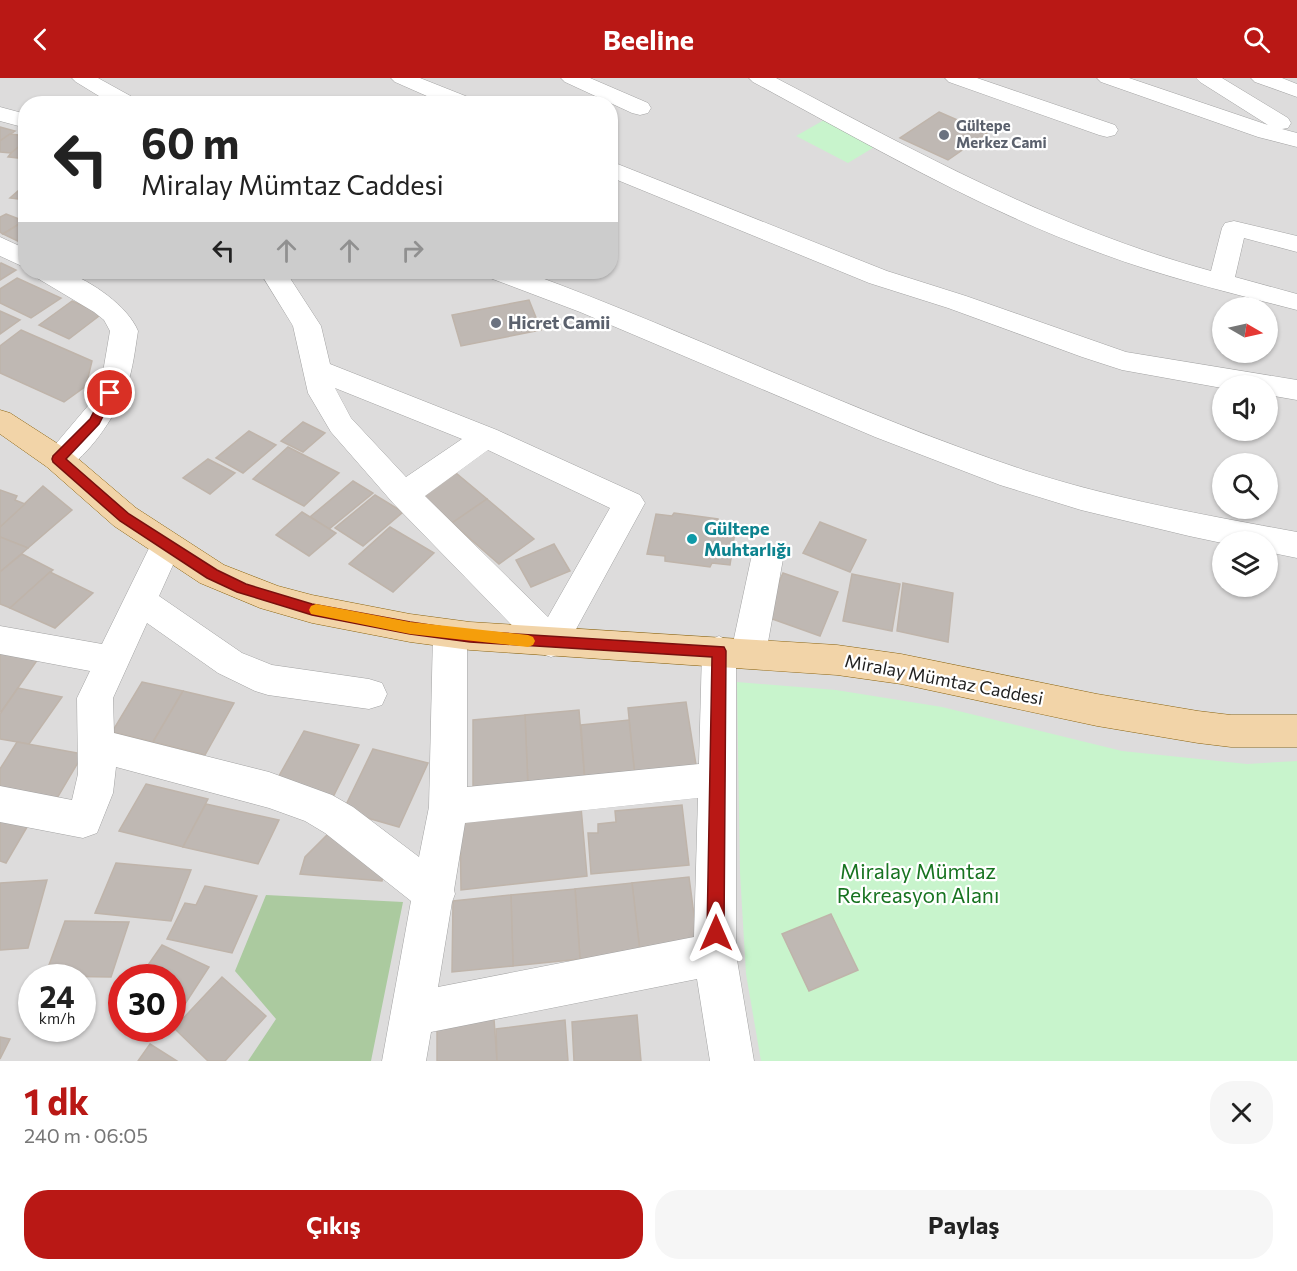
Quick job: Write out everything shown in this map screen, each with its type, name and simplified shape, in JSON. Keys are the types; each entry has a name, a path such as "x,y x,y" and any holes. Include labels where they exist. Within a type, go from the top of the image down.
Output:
{"main road":[{"name":"Miralay Mümtaz Caddesi","path":"0,420 58,459 125,517 212,574 272,598 355,619 450,634 551,643 733,652 837,660 901,669 1097,710 1198,727 1231,731 1297,731"}],"street":[{"path":"84,78 114,96"},
{"path":"402,78 446,96"},
{"path":"572,78 613,96"},
{"path":"760,78 882,142 1083,238 1129,254 1297,302"},
{"path":"956,78 1107,130"},
{"path":"1108,78 1266,132 1297,140"},
{"path":"1207,78 1297,134"},
{"path":"1262,78 1297,91"},
{"path":"618,98 640,108"},
{"path":"0,114 18,119"},
{"path":"618,171 878,277 957,302 1122,361 1297,390"},
{"path":"1221,281 1234,228 1297,244"},
{"path":"0,245 18,255"},
{"path":"57,279 110,310 123,323 124,331 115,381 104,406 85,432 58,459"},
{"path":"277,279 307,326 322,393 341,425 404,495 551,643 629,503 486,437 317,370"},
{"path":"518,279 579,302 925,446 1013,478 1137,513 1297,545"},
{"path":"404,495 486,437"},
{"path":"0,804 83,820 94,794 97,774 95,698 166,545"},
{"path":"732,1061 715,954 717,779 733,652 766,559"},
{"path":"141,601 231,663 268,680 369,694"},
{"path":"404,1061 435,894 448,807 450,634"},
{"path":"0,640 111,660"},
{"path":"96,745 269,790 318,808 339,820 435,894"},
{"path":"448,807 717,779"},
{"path":"411,1014 715,954"}],"shaded area":[{"path":"0,78 1297,78 1297,1061 0,1061"}],"green space":[{"path":"824,120 876,146 848,163 796,136"},
{"name":"Miralay Mümtaz Rekreasyon Alanı","path":"737,682 836,690 942,707 1122,751 1247,764 1297,761 1297,1061 761,1061 746,974 740,873"},
{"path":"266,895 403,902 371,1061 248,1061 276,1019 235,971"}],"building":[{"name":"Gültepe Merkez Cami","path":"939,112 987,133 948,160 900,138"},
{"path":"0,127 15,131 0,141"},
{"path":"10,134 18,135 18,147 11,153 0,152 0,141"},
{"path":"18,147 18,158 8,157"},
{"path":"18,191 18,199 10,198"},
{"path":"6,214 18,219 18,225 3,234 0,232 0,217"},
{"path":"18,225 18,241 3,234"},
{"path":"1,263 16,270 0,280"},
{"path":"17,278 61,298 31,318 0,303 0,289"},
{"name":"Hicret Camii","path":"529,300 541,330 461,346 452,315"},
{"path":"72,301 93,310 99,316 69,339 39,325"},
{"path":"0,311 20,320 0,334"},
{"path":"21,330 92,361 86,386 64,402 0,373 0,346"},
{"path":"303,422 325,433 303,452 281,441"},
{"path":"249,431 276,445 243,473 216,458"},
{"path":"288,447 339,473 304,506 253,479"},
{"path":"208,459 235,473 210,494 183,478"},
{"path":"456,473 487,499 452,523 422,494"},
{"path":"353,481 373,493 329,529 310,517"},
{"path":"43,486 72,510 28,548 0,537 0,527"},
{"path":"0,490 17,496 15,500 25,504 0,527"},
{"path":"375,495 403,512 363,546 335,528"},
{"path":"487,499 534,539 499,564 452,523"},
{"path":"302,512 336,533 309,556 276,535"},
{"name":"Gültepe Muhtarlığı","path":"674,513 718,519 718,522 736,525 730,565 712,563 710,567 665,561 665,556 647,554 656,514 672,516"},
{"path":"820,522 866,540 850,572 803,553"},
{"path":"390,527 434,553 393,592 349,564"},
{"path":"0,537 28,548 0,572"},
{"path":"554,544 570,571 531,587 516,560"},
{"path":"22,554 53,570 10,608 0,604 0,572"},
{"path":"50,572 93,593 55,628 10,608"},
{"path":"783,573 838,592 820,636 764,616"},
{"path":"852,574 900,584 892,631 843,621"},
{"path":"903,583 953,593 948,642 897,631"},
{"path":"0,651 38,659 1,712 0,711"},
{"path":"142,682 183,691 153,742 112,732"},
{"path":"18,688 62,697 29,744 0,739 0,714"},
{"path":"183,691 234,703 205,755 153,742"},
{"path":"686,702 697,771 635,777 628,708"},
{"path":"579,710 585,782 528,787 525,715"},
{"path":"525,715 528,787 473,793 473,720"},
{"path":"629,720 635,777 585,782 581,725"},
{"path":"304,731 359,745 332,799 275,783"},
{"path":"17,742 83,754 56,800 0,790 0,769"},
{"path":"373,749 428,763 399,827 343,811"},
{"path":"146,784 208,799 183,847 119,831"},
{"path":"206,804 279,820 258,864 183,847"},
{"path":"682,805 689,865 591,874 588,833 598,833 598,824 616,822 615,811"},
{"path":"581,807 587,876 461,890 460,821"},
{"path":"0,817 30,822 6,863 0,861"},
{"path":"329,833 384,871 382,881 300,874 305,857"},
{"path":"116,863 191,870 171,921 95,913"},
{"path":"689,877 698,945 640,952 632,883"},
{"path":"47,880 28,948 0,950 0,883"},
{"path":"632,883 640,952 580,959 575,889"},
{"path":"205,886 257,896 232,953 167,939 185,903 196,905"},
{"path":"575,889 580,959 513,966 511,895"},
{"path":"511,895 513,966 452,972 453,901"},
{"path":"831,914 858,970 809,991 782,934"},
{"path":"65,921 129,922 115,964 108,964 108,977 96,977 96,964 49,964"},
{"path":"162,945 209,967 186,1002 186,964 149,964"},
{"path":"222,977 266,1016 225,1061 208,1061 186,1040 186,1015"},
{"path":"637,1015 641,1061 574,1061 572,1022"},
{"path":"494,1019 497,1061 437,1061 437,1028"},
{"path":"565,1020 568,1061 497,1061 496,1029"},
{"path":"0,1037 10,1039 0,1059"},
{"path":"150,1044 177,1061 138,1061"}],"slow traffic":[{"path":"316,610 410,628 528,641"}],"place":[{"name":"Gültepe Merkez Cami","path":"944,135"},
{"name":"Hicret Camii","path":"496,323"},
{"name":"Gültepe Muhtarlığı","path":"692,539"}],"route":[{"path":"110,393 94,421 58,459 125,517 212,574 242,588 355,619 470,636 551,643 719,651 716,933"}]}
